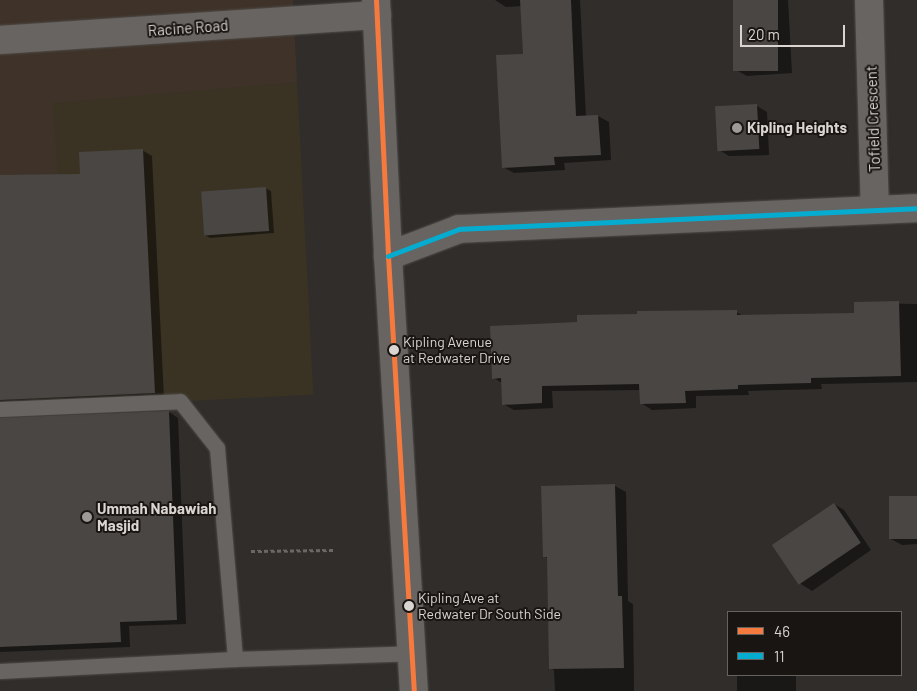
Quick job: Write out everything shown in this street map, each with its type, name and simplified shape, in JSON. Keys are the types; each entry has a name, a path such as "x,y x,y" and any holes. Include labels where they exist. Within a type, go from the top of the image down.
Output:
{"street":[{"name":"Tofield Crescent","path":"870,0 875,209"},
{"path":"377,8 388,256 414,691"},
{"name":"Racine Road","path":"0,40 377,8"},
{"path":"388,256 459,230 917,208"}],"lane":[{"path":"0,409 180,401 217,448 235,660"},
{"path":"0,671 412,653"}],"path":[{"path":"226,551 333,550"}],"shaded area":[{"path":"0,0 293,0 297,82 53,103 72,399 0,401"},
{"path":"297,82 313,395 69,407 52,95"}],"building":[{"path":"520,0 571,0 576,116 598,115 601,155 554,157 555,165 502,168 496,55 523,54"},
{"path":"733,0 778,0 778,71 733,71"},
{"name":"Kipling Heights","path":"757,104 759,149 717,151 715,106"},
{"path":"143,149 155,393 0,400 0,175 80,174 79,152"},
{"path":"266,187 269,231 204,235 201,192"},
{"path":"899,301 901,376 811,378 811,383 738,385 738,389 685,391 686,403 640,404 639,384 542,386 542,403 502,405 501,378 492,379 490,326 577,322 577,315 637,314 637,311 737,310 737,315 854,313 854,302"},
{"name":"Ummah Nabawiah Masjid","path":"169,411 177,620 120,622 121,642 0,647 0,418"},
{"path":"615,484 618,596 622,596 624,668 549,669 547,557 543,557 541,486"},
{"path":"889,496 917,496 917,539 889,539"},
{"path":"834,503 861,543 799,585 772,545"}],"transit line":[{"name":"46","path":"376,0 388,256 414,691"},
{"name":"11","path":"388,256 459,229 917,208"}],"place":[{"name":"Kipling Heights","path":"737,128"},
{"name":"Kipling Avenue at Redwater Drive","path":"394,350"},
{"name":"Ummah Nabawiah Masjid","path":"87,517"},
{"name":"Kipling Ave at Redwater Dr South Side","path":"409,606"}]}
